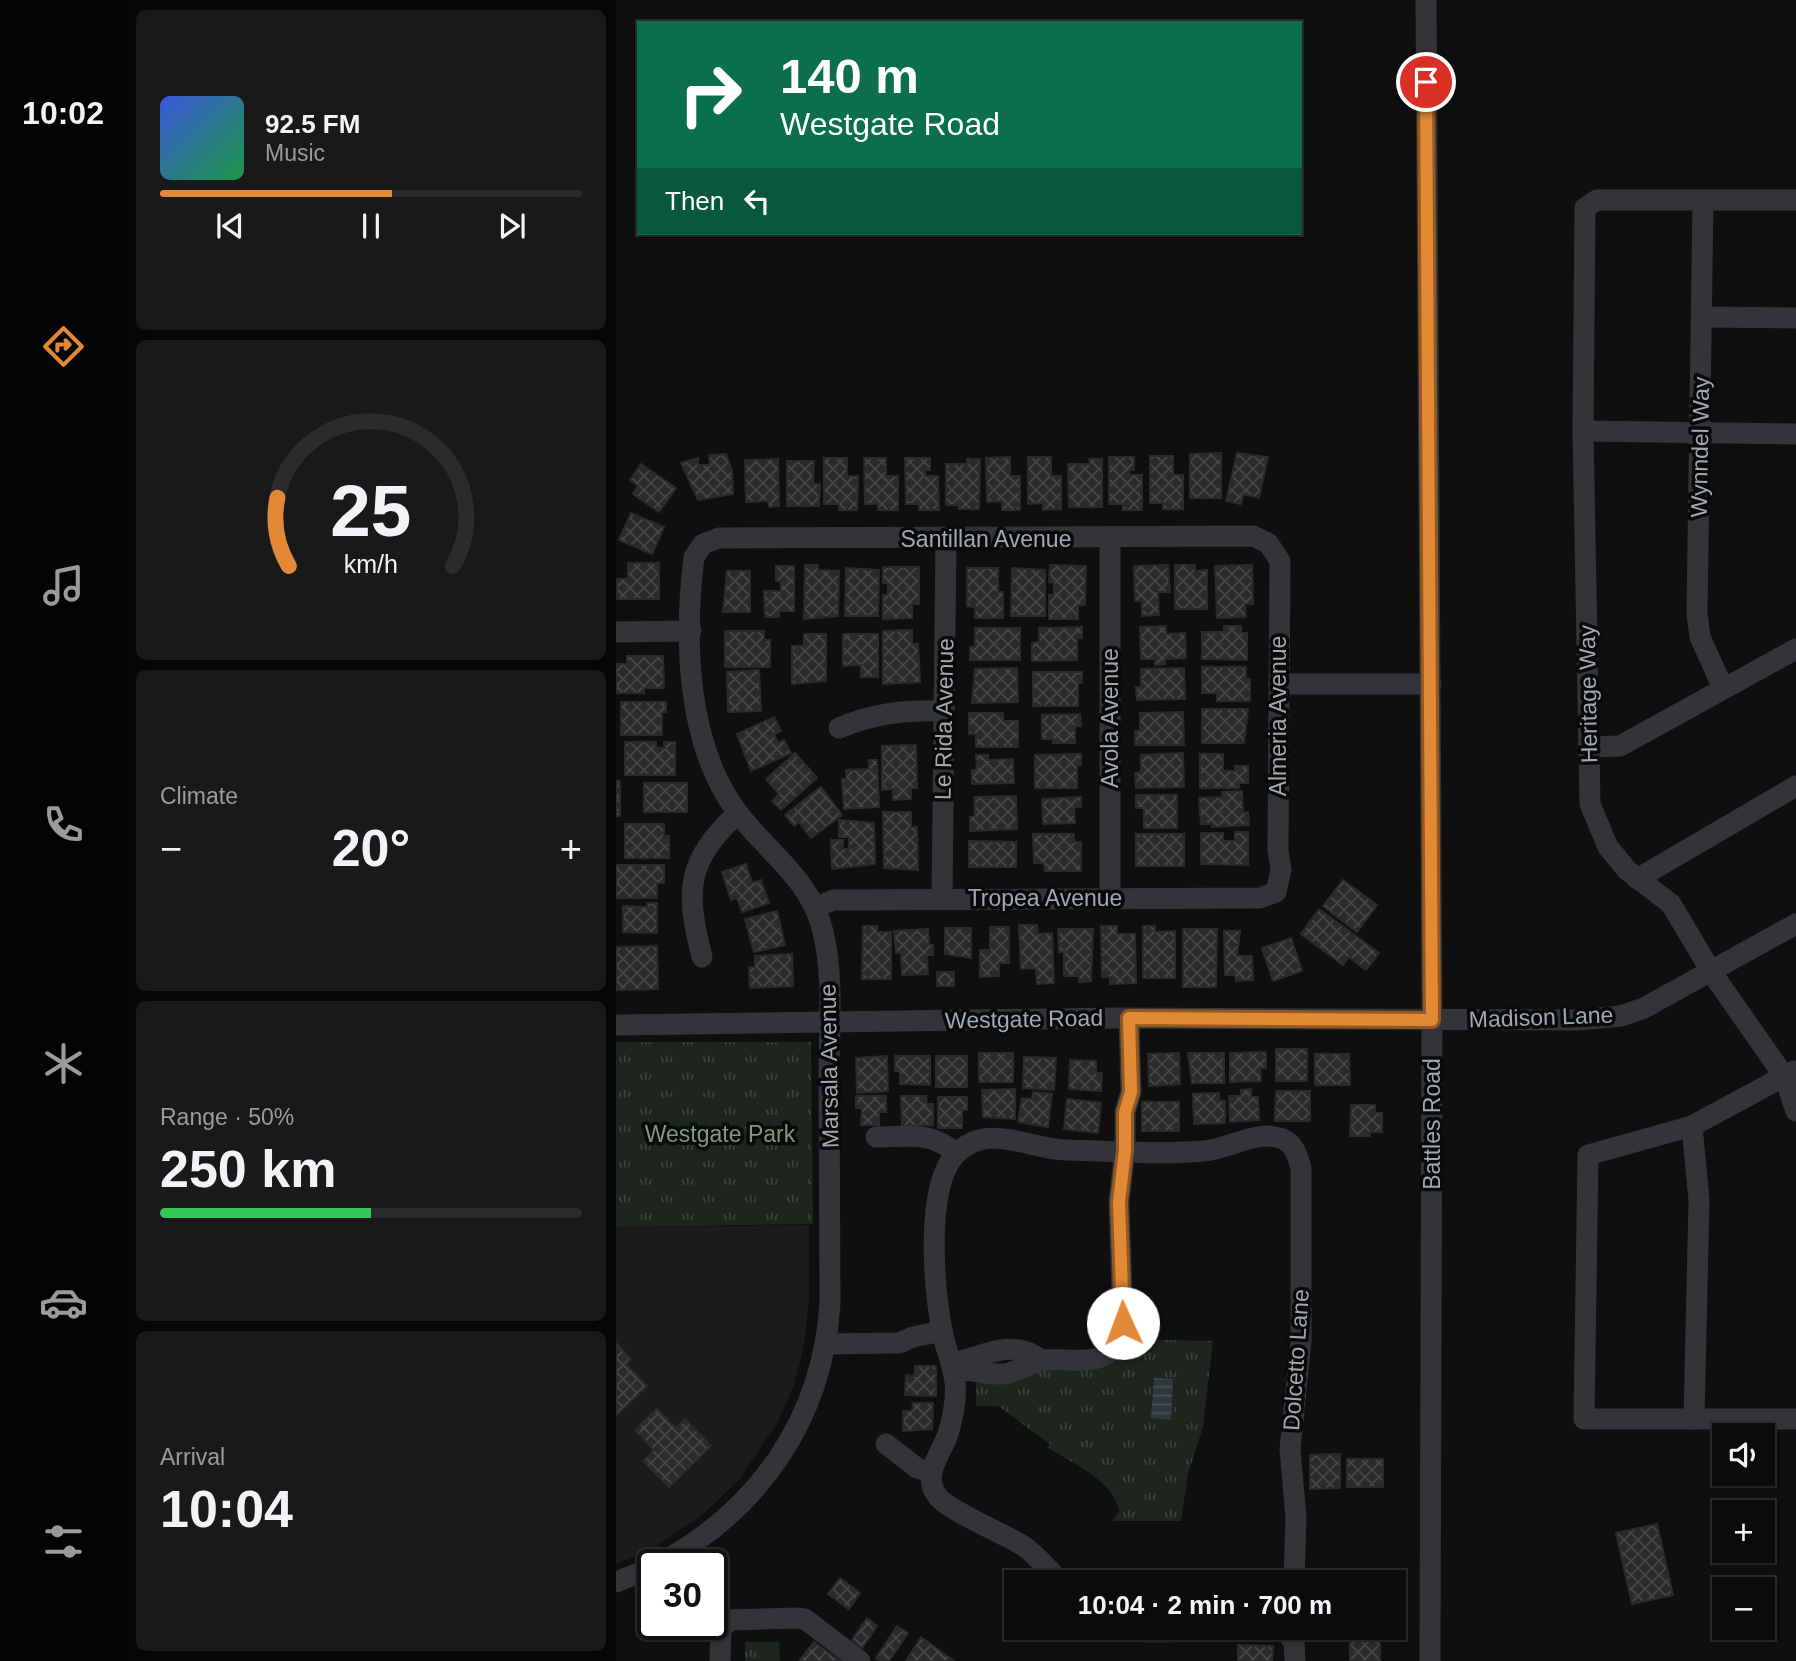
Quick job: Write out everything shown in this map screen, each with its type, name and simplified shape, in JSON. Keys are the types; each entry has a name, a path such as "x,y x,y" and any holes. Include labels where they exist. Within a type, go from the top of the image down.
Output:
{"street":[{"name":"Battles Road","path":"1426,0 1432,1020 1430,1661"},
{"name":"Heritage Way","path":"1703,200 1597,200 1585,208 1583,431 1590,804 1608,847 1637,879 1671,904 1712,973 1790,1073 1796,1111"},
{"path":"1703,200 1796,200"},
{"name":"Wynndel Way","path":"1703,200 1697,613 1700,637 1723,688"},
{"path":"1702,317 1796,318"},
{"path":"1583,431 1796,434"},
{"name":"Santillan Avenue","path":"703,544 719,538 946,540 1253,536 1268,543"},
{"name":"Avola Avenue","path":"1110,539 1110,898"},
{"name":"Le Rida Avenue","path":"942,898 946,540"},
{"name":"Almeria Avenue","path":"1268,543 1280,561 1278,850 1281,870 1276,892"},
{"name":"Marsala Avenue","path":"685,1549 705,1538 769,1471 791,1440 808,1407 827,1336 827,955 815,908 778,855 738,813 705,751 696,714 691,631 694,557 703,544"},
{"path":"616,632 691,631"},
{"path":"1589,747 1620,746 1796,649"},
{"path":"1279,684 1431,684"},
{"path":"839,729 864,718 885,713 944,710"},
{"path":"1637,879 1796,786"},
{"path":"702,957 694,926 691,884 700,855 738,813"},
{"name":"Tropea Avenue","path":"815,908 833,900 1260,898 1276,892"},
{"name":"Madison Lane","path":"1432,1020 1578,1020 1621,1016 1644,1008 1712,973 1796,924"},
{"path":"953,1368 1004,1374 1041,1360 1097,1359 1107,1354 1120,1337 1123,1323 1119,1202 1125,1150 1125,1112 1131,1092 1122,1018"},
{"name":"Westgate Road","path":"616,1025 1122,1018 1432,1020"},
{"path":"1790,1073 1692,1126 1588,1155 1584,1419 1796,1419"},
{"path":"1692,1126 1699,1200 1694,1419"},
{"name":"Dolcetto Lane","path":"1125,1150 1205,1151 1275,1136 1288,1141 1294,1147 1301,1168 1301,1341 1290,1442 1296,1518 1294,1570"},
{"path":"876,1137 929,1137 941,1140 956,1153"},
{"path":"1048,1570 1023,1546 939,1499 931,1472 952,1420 956,1389 942,1331 936,1203 940,1179 956,1153 970,1144 988,1138 1008,1138 1062,1150 1125,1150"},
{"path":"827,1336 942,1331"},
{"path":"886,1444 917,1468 931,1472"},
{"path":"616,1582 637,1573"},
{"path":"720,1661 721,1629 730,1620 795,1618 804,1619 860,1661"},
{"path":"1292,1640 1295,1661"}],"shaded area":[{"path":"809,1225 809,1301 804,1346 794,1385 779,1420 739,1480 701,1516 652,1549 637,1549 637,1555 616,1564 616,1227"},
{"path":"1154,1378 1173,1379 1171,1420 1151,1418"}],"green space":[{"name":"Westgate Park","path":"616,1042 811,1042 813,1224 616,1227"},
{"path":"1129,1339 1213,1341 1203,1427 1188,1474 1181,1521 1112,1521 1119,1511 1115,1500 1101,1482 1048,1448 1050,1444 998,1406 976,1406 976,1378 1007,1380"},
{"path":"745,1642 779,1642 780,1661 745,1661"}],"building":[{"path":"1221,453 1221,498 1190,498 1190,454"},
{"path":"1237,453 1268,457 1259,498 1243,494 1241,504 1226,501"},
{"path":"726,454 732,471 733,494 698,500 681,463 698,458 698,465 710,465 709,455"},
{"path":"1150,456 1173,456 1173,475 1183,475 1183,509 1163,509 1163,503 1150,503"},
{"path":"1010,457 1010,476 1020,476 1020,510 1002,510 1002,501 987,502 986,458"},
{"path":"1028,457 1051,457 1051,476 1061,476 1061,509 1043,510 1043,503 1028,504"},
{"path":"1109,457 1134,457 1134,470 1129,470 1129,475 1142,475 1142,510 1123,510 1123,504 1109,504"},
{"path":"824,458 847,458 847,476 858,476 857,510 839,510 839,504 824,504"},
{"path":"864,458 886,458 886,476 898,476 898,510 878,510 878,504 865,504"},
{"path":"905,458 930,458 930,470 925,470 925,476 938,476 939,510 919,510 919,504 906,504"},
{"path":"778,459 779,506 769,507 768,501 746,502 745,460"},
{"path":"967,459 980,459 979,509 959,509 959,505 946,505 946,464 967,464"},
{"path":"1089,459 1102,459 1102,507 1069,507 1068,464 1090,464"},
{"path":"787,461 814,461 813,484 820,484 819,506 787,506"},
{"path":"641,464 676,488 659,512 633,494 638,486 630,480"},
{"path":"631,513 664,527 652,554 619,540"},
{"path":"628,563 659,563 659,599 617,599 617,579 628,579"},
{"path":"805,565 818,565 818,570 839,571 838,616 804,619"},
{"path":"1050,565 1086,566 1085,605 1078,605 1078,619 1049,619 1049,595 1054,595 1054,583 1049,582"},
{"path":"1168,565 1170,592 1158,592 1159,615 1142,616 1142,601 1135,601 1134,566"},
{"path":"1175,565 1195,565 1195,571 1207,570 1207,609 1175,609"},
{"path":"1252,565 1253,604 1245,604 1246,617 1217,618 1215,566"},
{"path":"776,566 794,566 794,611 779,611 779,617 765,617 764,591 781,591 781,581 776,581"},
{"path":"883,567 919,567 919,604 912,604 912,618 883,619 883,595 888,595 888,583 883,583"},
{"path":"846,568 879,570 878,616 845,616"},
{"path":"967,568 998,568 998,592 1003,592 1003,618 975,618 975,607 967,606"},
{"path":"1012,568 1045,570 1045,616 1011,616"},
{"path":"727,571 750,571 750,612 723,612"},
{"path":"1166,626 1166,634 1185,633 1186,658 1165,659 1165,664 1155,665 1155,659 1141,659 1140,627"},
{"path":"1224,626 1241,626 1241,633 1247,633 1247,660 1202,659 1202,632 1224,632"},
{"path":"1082,627 1082,638 1077,638 1077,660 1032,661 1032,643 1039,642 1039,628"},
{"path":"975,628 1020,628 1020,660 970,660 970,647 975,647"},
{"path":"912,630 912,644 918,644 920,682 883,684 883,631"},
{"path":"725,631 764,631 764,640 770,640 770,667 725,667"},
{"path":"804,634 826,634 826,681 792,684 792,646 804,646"},
{"path":"843,634 878,634 878,677 861,677 861,665 843,666"},
{"path":"627,656 663,656 664,688 644,688 644,693 616,693 616,664 627,664"},
{"path":"1202,667 1246,667 1246,679 1250,679 1250,701 1217,701 1217,693 1202,693"},
{"path":"1017,668 1018,702 972,703 975,669"},
{"path":"1184,668 1185,699 1137,700 1136,687 1141,687 1141,669"},
{"path":"759,670 761,711 728,712 727,672"},
{"path":"1033,672 1082,672 1082,683 1078,683 1078,706 1033,706"},
{"path":"621,702 666,702 666,712 662,712 662,735 621,735"},
{"path":"1202,709 1248,709 1244,743 1202,743"},
{"path":"1183,712 1184,745 1135,745 1135,731 1140,731 1140,713"},
{"path":"969,713 1003,713 1003,721 1018,721 1018,747 976,747 976,734 969,734"},
{"path":"1080,714 1081,726 1075,726 1075,743 1053,743 1053,739 1042,739 1042,715"},
{"path":"774,717 781,731 774,734 778,743 784,740 791,753 751,771 737,734"},
{"path":"625,742 656,742 656,748 665,748 664,742 675,742 675,775 625,775"},
{"path":"916,745 917,788 911,788 911,799 893,800 893,789 882,790 882,746"},
{"path":"795,753 817,778 781,810 772,801 779,794 766,779"},
{"path":"1183,753 1184,787 1136,788 1135,773 1141,772 1141,755"},
{"path":"1081,754 1081,765 1077,765 1077,788 1035,788 1035,755"},
{"path":"1200,754 1223,754 1223,771 1235,771 1235,766 1248,766 1248,783 1239,783 1239,788 1200,788"},
{"path":"976,755 988,755 988,760 1013,759 1014,783 972,784 972,770 977,770"},
{"path":"869,760 877,760 879,807 844,809 842,779 846,779 846,770 869,769"},
{"path":"616,781 620,781 620,816 616,816"},
{"path":"644,783 687,783 687,812 644,812"},
{"path":"821,787 842,815 811,838 799,822 794,826 785,815"},
{"path":"1242,791 1243,813 1248,812 1249,825 1212,827 1212,824 1201,824 1199,798 1223,797 1222,792"},
{"path":"1136,795 1177,795 1177,828 1144,828 1144,808 1136,808"},
{"path":"1016,796 1017,829 970,831 970,817 975,816 974,797"},
{"path":"1081,797 1081,807 1074,807 1075,823 1043,824 1042,799"},
{"path":"883,812 911,812 911,827 917,827 918,870 884,868"},
{"path":"839,820 874,823 875,864 832,869 831,840 843,840 843,849 849,849 849,837 839,837"},
{"path":"625,824 664,824 664,836 669,836 669,858 625,858"},
{"path":"1235,832 1248,832 1248,865 1201,864 1201,833 1223,833 1223,841 1235,841"},
{"path":"1033,834 1074,834 1074,842 1081,842 1081,871 1045,871 1044,863 1034,863"},
{"path":"1136,834 1184,834 1184,866 1136,866"},
{"path":"969,841 1016,842 1016,867 969,867"},
{"path":"746,864 752,883 761,880 769,903 742,912 737,898 731,900 722,872"},
{"path":"616,865 664,865 664,883 657,883 657,898 616,898"},
{"path":"1343,880 1377,905 1357,932 1323,906"},
{"path":"647,903 657,903 657,933 623,932 623,906 647,907"},
{"path":"1319,909 1379,953 1366,970 1349,957 1343,965 1301,934"},
{"path":"777,911 785,945 754,952 745,919"},
{"path":"1019,925 1037,925 1038,934 1052,933 1054,983 1037,984 1036,968 1021,969"},
{"path":"863,926 877,926 877,932 891,932 891,979 862,979"},
{"path":"1101,926 1117,926 1117,934 1135,934 1136,983 1110,984 1110,977 1102,977"},
{"path":"1143,926 1155,926 1155,932 1175,931 1175,978 1143,978"},
{"path":"990,927 1009,927 1009,963 999,963 999,976 980,977 980,950 990,950"},
{"path":"945,928 971,928 971,958 945,954"},
{"path":"928,929 933,955 927,955 928,974 902,975 901,952 896,953 894,931"},
{"path":"1058,929 1093,929 1091,981 1079,982 1079,976 1064,976 1064,952 1059,952"},
{"path":"1183,929 1217,929 1216,987 1183,987"},
{"path":"1224,931 1240,931 1237,956 1252,956 1253,980 1236,981 1235,975 1225,975"},
{"path":"1291,938 1302,971 1273,981 1262,948"},
{"path":"657,946 658,989 616,990 616,947"},
{"path":"792,954 793,986 750,988 749,967 755,967 755,956"},
{"path":"937,972 954,972 954,986 937,986"},
{"path":"1276,1049 1307,1049 1307,1081 1276,1081"},
{"path":"1266,1052 1266,1068 1260,1068 1261,1081 1230,1082 1230,1053"},
{"path":"979,1053 1013,1053 1013,1082 979,1082"},
{"path":"1179,1053 1180,1084 1149,1086 1148,1054"},
{"path":"1188,1053 1224,1053 1224,1083 1192,1083"},
{"path":"1315,1054 1349,1054 1350,1085 1315,1085"},
{"path":"887,1056 888,1091 857,1093 856,1058"},
{"path":"895,1056 930,1056 930,1085 900,1084 900,1071 895,1071"},
{"path":"936,1056 967,1056 967,1087 936,1087"},
{"path":"1024,1057 1056,1058 1054,1090 1023,1088"},
{"path":"1070,1060 1096,1061 1096,1073 1102,1073 1101,1091 1069,1089"},
{"path":"1015,1089 1015,1119 983,1117 982,1090"},
{"path":"1251,1089 1251,1097 1258,1097 1259,1120 1230,1122 1229,1096 1241,1096 1241,1090"},
{"path":"1276,1091 1310,1091 1310,1121 1275,1121"},
{"path":"1033,1092 1052,1094 1048,1127 1018,1122 1022,1098 1032,1099"},
{"path":"1219,1093 1219,1101 1225,1101 1225,1123 1194,1124 1193,1094"},
{"path":"856,1096 886,1096 886,1112 879,1112 879,1125 861,1125 862,1108 856,1108"},
{"path":"901,1096 926,1096 927,1104 933,1104 933,1125 902,1126"},
{"path":"938,1097 967,1097 967,1110 962,1110 962,1128 938,1128"},
{"path":"1067,1099 1101,1103 1098,1133 1064,1129"},
{"path":"1142,1102 1179,1102 1179,1131 1142,1131"},
{"path":"1351,1105 1375,1105 1375,1113 1382,1113 1382,1132 1370,1132 1370,1136 1350,1136"},
{"path":"616,1343 631,1359 626,1364 647,1386 616,1416"},
{"path":"915,1366 936,1366 936,1396 905,1395 906,1375 915,1376"},
{"path":"913,1403 933,1403 932,1429 903,1431 903,1411 912,1411"},
{"path":"657,1409 676,1428 685,1419 711,1446 669,1487 643,1461 654,1450 635,1430"},
{"path":"1340,1454 1340,1488 1310,1489 1310,1455"},
{"path":"1347,1459 1383,1459 1383,1487 1347,1487"},
{"path":"1657,1524 1673,1595 1632,1604 1616,1533"},
{"path":"840,1578 860,1593 849,1609 828,1594"},
{"path":"867,1618 877,1626 862,1648 852,1640"},
{"path":"897,1626 908,1633 889,1661 881,1661 876,1658"},
{"path":"921,1637 954,1661 906,1661"},
{"path":"1350,1640 1380,1640 1380,1661 1350,1661"},
{"path":"814,1642 840,1661 799,1661"},
{"path":"1238,1645 1273,1646 1272,1661 1238,1661"}],"route":[{"path":"1123,1323 1119,1202 1125,1150 1125,1112 1131,1092 1129,1018 1432,1020 1426,82"}]}
